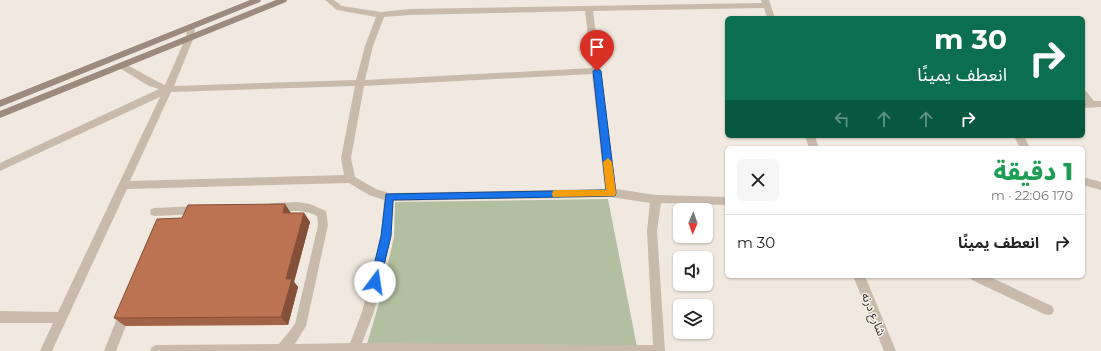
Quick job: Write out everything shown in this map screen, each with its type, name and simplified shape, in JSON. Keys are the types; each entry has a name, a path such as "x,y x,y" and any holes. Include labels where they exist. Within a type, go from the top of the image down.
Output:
{"main road":[{"path":"0,115 121,65 257,0"},
{"path":"0,104 190,32 246,16 283,0"}],"street":[{"path":"329,0 340,8 381,15 409,12 766,2 770,16"},
{"path":"589,8 611,193"},
{"path":"350,178 346,158 360,83 369,46 381,15"},
{"path":"46,351 168,90 190,32"},
{"path":"121,65 152,84 168,90"},
{"path":"0,167 168,90 360,83 597,71"},
{"path":"1085,95 1092,104"},
{"path":"124,185 350,178 373,192 389,196 611,193 656,199 725,201"},
{"path":"1085,182 1101,186"},
{"path":"354,350 368,312 386,236 389,196"},
{"path":"156,351 659,351 652,231 656,199"},
{"path":"263,207 301,205 322,214 323,225 300,326 293,337 280,350"},
{"path":"156,212 209,209"},
{"name":"شارع درنه","path":"860,278 882,337 890,351"},
{"path":"980,278 1048,310"},
{"path":"110,351 129,302"},
{"path":"0,317 62,318"}],"green space":[{"path":"608,199 637,347 367,344 379,303 394,237 395,202"}],"building":[{"path":"285,204 283,213 304,213 286,279 292,279 281,317 114,318 157,219 182,218 188,205"}],"slow traffic":[{"path":"556,194 611,193 608,162"}],"route":[{"path":"375,282 386,236 389,196 611,193 597,71"}]}
